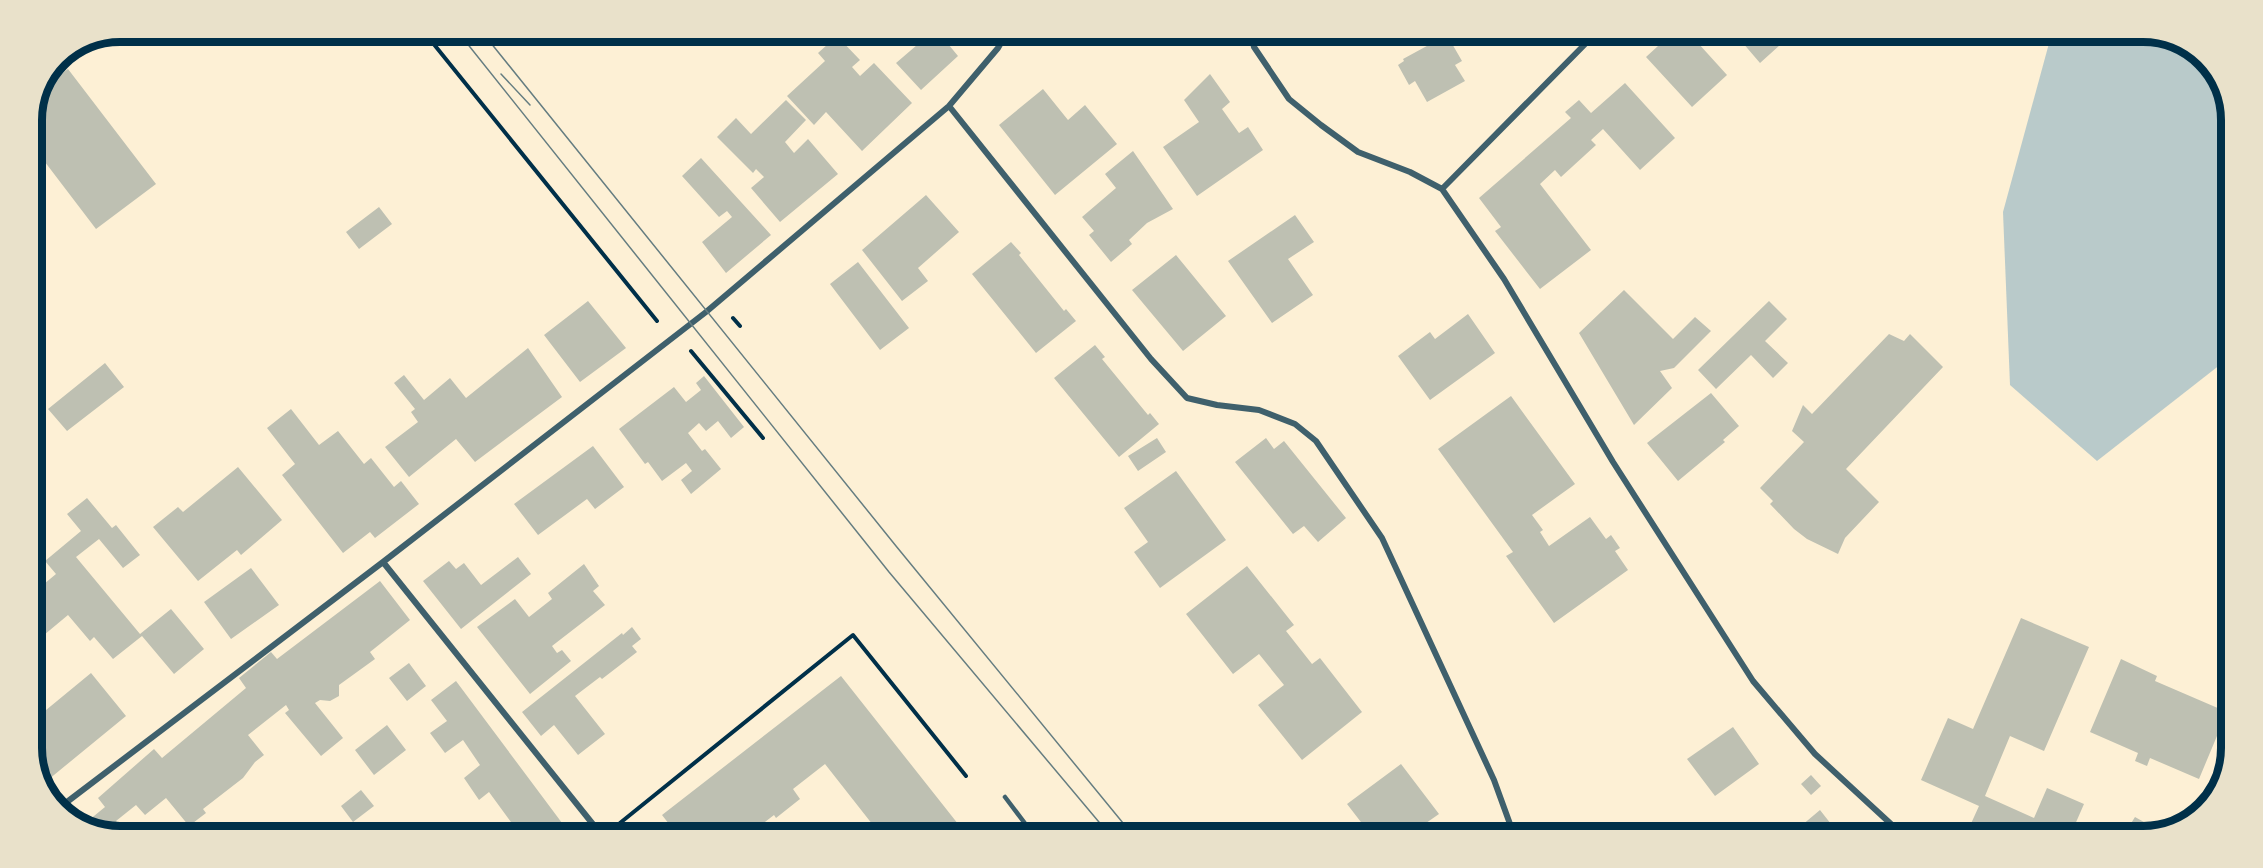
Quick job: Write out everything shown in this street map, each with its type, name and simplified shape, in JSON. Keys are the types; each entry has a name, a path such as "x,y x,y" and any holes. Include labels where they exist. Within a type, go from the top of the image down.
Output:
{"street":[{"path":"65,803 675,336 949,106 1001,42"},
{"path":"1253,42 1289,99 1321,125 1358,152 1410,172 1442,189 1504,279 1613,462 1754,681 1815,754 1893,826"},
{"path":"1442,189 1587,42"},
{"path":"949,106 1151,359 1187,398 1259,410 1295,424 1316,441 1382,538 1494,780 1511,826"},
{"path":"383,562 594,826"}],"lane":[{"path":"1005,797 1027,826"}],"path":[{"path":"432,42 675,336 763,438"},
{"path":"617,826 853,635 966,776"}],"shaded area":[{"path":"2049,42 2153,43 2168,46 2182,53 2205,73 2217,95 2221,115 2221,364 2097,461 2010,385 2003,212"}],"building":[{"path":"830,42 843,42 860,60 852,67 860,76 874,63 912,103 862,151 826,112 814,125 787,96 825,61 818,53"},
{"path":"914,42 946,42 958,56 921,90 896,63 917,45"},
{"path":"1434,42 1451,42 1462,61 1455,65 1465,81 1427,102 1415,81 1409,85 1398,65 1404,61 1403,59"},
{"path":"1662,42 1699,42 1727,75 1692,107 1646,57"},
{"path":"1742,42 1783,42 1760,63"},
{"path":"68,69 156,184 96,229 42,158 44,105 53,80"},
{"path":"1210,74 1230,102 1222,109 1239,133 1248,127 1263,150 1197,196 1163,147 1199,122 1184,100"},
{"path":"1625,83 1675,138 1640,170 1603,129 1591,140 1596,145 1561,177 1555,170 1540,184 1591,250 1540,289 1495,231 1501,227 1479,198 1571,118 1565,112 1579,100 1591,113"},
{"path":"1043,89 1068,120 1085,105 1117,144 1055,195 999,125"},
{"path":"786,100 806,120 785,142 794,153 808,139 838,174 780,222 751,188 764,177 756,169 753,173 717,137 736,118 751,134"},
{"path":"1133,151 1173,209 1147,223 1129,240 1132,244 1111,262 1089,235 1094,231 1082,217 1116,188 1105,174"},
{"path":"701,158 771,235 726,273 702,242 732,217 727,211 719,217 682,176"},
{"path":"926,195 959,232 918,268 928,281 902,301 862,250"},
{"path":"379,207 392,224 359,249 346,232"},
{"path":"1295,215 1314,242 1288,259 1313,295 1272,323 1228,261"},
{"path":"1011,242 1064,311 1066,309 1076,321 1036,353 972,274"},
{"path":"1176,255 1226,316 1183,351 1132,290"},
{"path":"858,262 909,328 880,350 830,284"},
{"path":"1624,290 1673,339 1695,317 1711,331 1674,368 1660,371 1672,388 1634,425 1579,333"},
{"path":"588,301 626,348 580,382 544,335"},
{"path":"1769,301 1787,319 1765,341 1788,363 1773,378 1751,355 1716,389 1698,370"},
{"path":"1468,314 1495,353 1430,400 1398,356 1430,332 1435,339"},
{"path":"1889,334 1904,341 1910,334 1943,367 1846,469 1879,502 1845,538 1838,554 1807,539 1794,529 1770,504 1773,501 1760,488 1804,442 1792,431 1803,405 1812,414"},
{"path":"1095,345 1105,357 1102,359 1148,415 1150,413 1159,424 1119,457 1054,378"},
{"path":"528,348 562,397 475,462 456,439 409,477 385,447 418,422 411,412 415,409 394,383 404,375 424,400 450,378 466,398"},
{"path":"105,363 124,387 67,431 48,409"},
{"path":"704,376 744,427 731,438 718,421 706,431 699,423 688,433 702,451 705,449 721,469 691,494 681,480 692,471 686,463 662,481 648,462 645,464 619,429 674,387 686,402 701,390 696,383"},
{"path":"1711,393 1739,426 1723,440 1725,442 1678,481 1647,443"},
{"path":"1511,396 1575,484 1532,515 1543,530 1540,532 1549,546 1590,517 1606,539 1611,535 1620,548 1615,551 1628,570 1554,623 1506,556 1513,552 1438,449"},
{"path":"291,409 319,445 338,431 364,464 371,458 394,487 401,481 419,504 375,538 370,532 343,553 282,475 295,464 267,428"},
{"path":"1157,438 1166,452 1138,471 1128,456"},
{"path":"1266,438 1274,449 1284,441 1346,518 1318,542 1304,526 1293,534 1235,462"},
{"path":"593,446 624,487 595,509 587,499 538,535 514,504"},
{"path":"238,467 282,520 241,555 237,550 198,581 153,527 178,507 183,512"},
{"path":"1176,471 1226,540 1160,588 1134,552 1148,542 1124,508"},
{"path":"87,498 112,528 116,525 140,555 123,568 99,539 76,557 140,634 171,609 204,649 174,674 142,636 113,659 94,637 90,641 68,615 42,637 42,586 56,574 45,561 81,531 67,514"},
{"path":"518,557 531,574 461,629 423,581 449,561 456,569 464,563 481,585"},
{"path":"584,564 599,586 593,591 605,605 552,646 557,653 562,650 571,661 530,694 477,627 515,599 529,617 552,599 548,593"},
{"path":"1247,566 1294,625 1286,631 1312,664 1320,658 1362,712 1302,760 1258,705 1284,685 1259,654 1233,674 1186,614"},
{"path":"251,568 279,605 231,639 204,602"},
{"path":"380,581 410,620 370,652 375,659 339,685 339,696 330,701 320,700 315,703 343,738 321,756 285,713 289,710 286,705 248,735 264,755 255,762 243,778 203,809 206,813 189,826 166,798 145,815 136,805 116,821 120,826 90,820 105,807 98,798 154,749 162,758 246,688 239,678 271,652 277,659"},
{"path":"2021,618 2089,647 2044,751 2010,736 1985,796 2034,818 2047,788 2084,804 2074,826 1970,826 1979,806 1921,780 1948,718 1973,729"},
{"path":"632,627 641,639 632,646 637,652 575,696 605,734 578,755 554,725 541,736 522,712"},
{"path":"2121,659 2157,676 2155,681 2221,709 2221,726 2199,779 2150,758 2147,766 2135,761 2138,753 2090,732"},
{"path":"409,663 426,686 407,701 389,678"},
{"path":"91,673 126,716 49,779 42,753 42,713"},
{"path":"841,676 960,826 874,826 825,764 793,789 800,799 776,818 774,815 760,826 671,826 662,815"},
{"path":"456,681 564,826 514,826 489,792 479,800 464,778 480,765 463,740 445,753 430,733 447,721 431,700"},
{"path":"387,725 406,750 374,775 355,750"},
{"path":"1733,727 1759,764 1715,796 1687,759"},
{"path":"1401,764 1439,814 1422,826 1364,826 1347,804"},
{"path":"1811,775 1821,786 1811,795 1801,784"},
{"path":"361,790 374,806 353,822 341,806"},
{"path":"1820,810 1831,824 1828,826 1801,826"},
{"path":"2135,817 2150,825 2143,826 2129,826"}],"tram line":[{"path":"466,42 889,572 1102,826"},
{"path":"490,42 896,546 1125,826"},
{"path":"501,74 530,105"}]}
